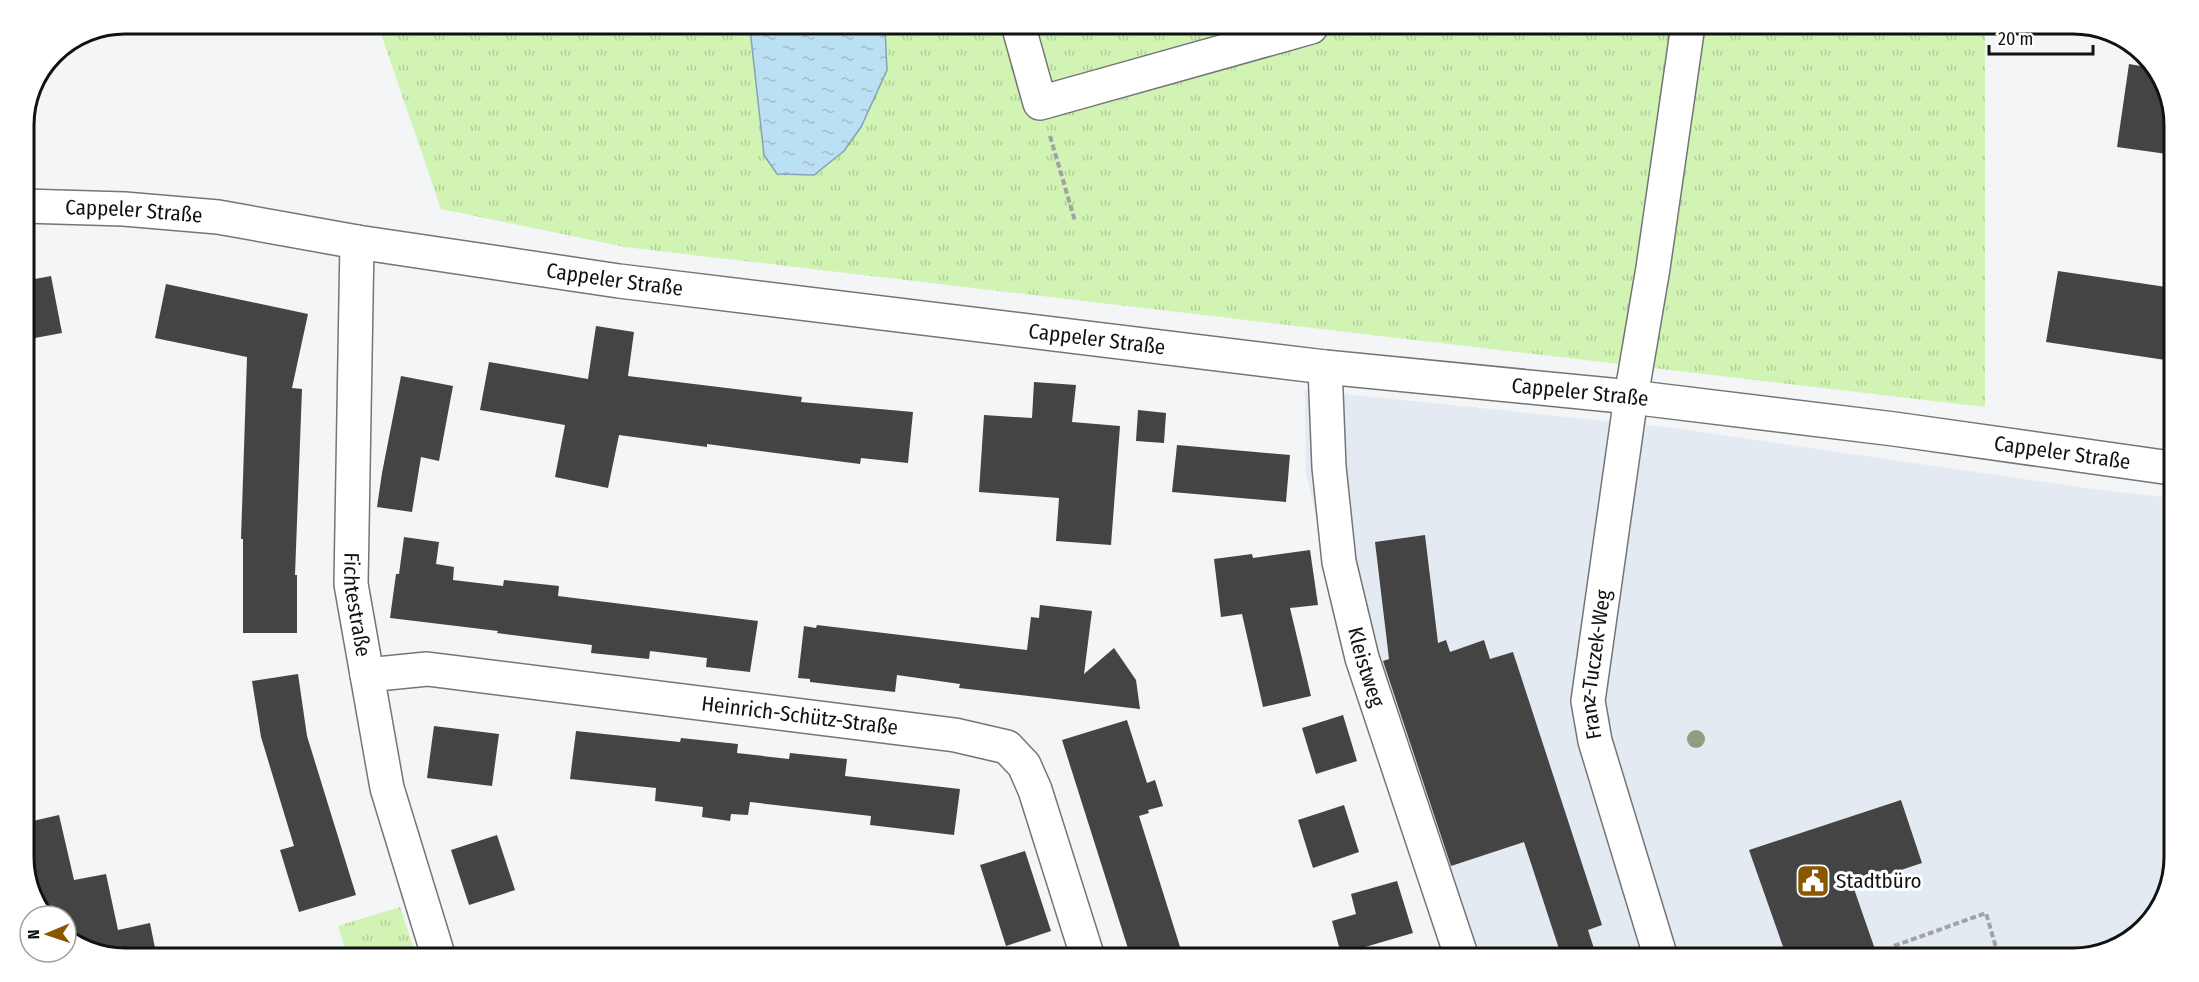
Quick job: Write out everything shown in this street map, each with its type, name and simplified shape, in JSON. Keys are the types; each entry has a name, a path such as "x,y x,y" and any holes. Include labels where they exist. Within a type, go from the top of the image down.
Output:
{"street":[{"path":"1020,35 1041,103 1239,37"},
{"name":"Franz-Tuczek-Weg","path":"1658,948 1595,741 1588,701 1631,398 1653,268 1687,35"},
{"name":"Cappeler Straße","path":"35,206 124,209 218,217 357,242 619,281 1325,367 1631,398 1894,429 2164,467"},
{"name":"Fichtestraße","path":"357,242 351,584 387,788 436,948"},
{"name":"Kleistweg","path":"1325,367 1329,467 1338,562 1362,658 1459,948"},
{"name":"Heinrich-Schütz-Straße","path":"367,675 426,669 955,735 1007,747 1024,765 1035,789 1085,948"}],"path":[{"path":"1041,103 1075,222"},
{"path":"1894,946 1986,913 1995,948"}],"shaded area":[{"path":"1305,390 1673,428 2164,497 2164,856 2163,874 2158,891 2142,916 2124,932 2108,941 2073,948 1443,948 1347,646 1306,473"}],"green space":[{"path":"381,35 1985,35 1985,407 625,247 441,209"},
{"path":"400,907 414,948 345,948 338,926"}],"water":[{"path":"751,35 885,35 887,70 861,127 844,151 814,175 777,174 764,155"}],"building":[{"path":"2129,64 2142,66 2155,85 2163,108 2164,154 2117,147"},
{"path":"2058,271 2164,287 2164,360 2046,342"},
{"path":"51,276 62,333 35,338 35,279"},
{"path":"166,284 308,314 292,388 302,389 295,575 297,575 297,633 243,633 243,539 241,539 247,357 155,338"},
{"path":"596,326 634,332 628,376 802,397 801,402 913,412 908,463 861,458 860,464 619,435 608,488 555,477 565,425 480,410 489,362 588,379"},
{"path":"401,376 453,386 439,461 421,457 412,512 377,507"},
{"path":"1034,382 1076,385 1072,422 1120,426 1111,545 1056,541 1059,498 979,492 984,415 1032,418"},
{"path":"1138,410 1166,413 1164,443 1136,441"},
{"path":"1177,445 1290,455 1286,502 1172,492"},
{"path":"1425,535 1438,643 1446,640 1450,652 1484,640 1490,659 1513,652 1602,925 1588,930 1594,948 1559,948 1524,842 1451,866 1383,661 1389,659 1375,542"},
{"path":"404,537 439,542 436,564 454,567 453,580 503,586 504,580 559,586 558,596 758,621 750,672 706,667 707,658 650,651 649,659 591,653 592,645 390,618"},
{"path":"1310,550 1318,605 1290,608 1311,696 1263,707 1242,614 1221,617 1214,559 1252,554 1253,558"},
{"path":"1040,605 1092,611 1084,674 1114,648 1136,680 1140,709 959,688 960,684 897,675 895,692 810,682 810,679 798,678 804,626 816,628 817,625 1027,650 1031,617 1039,618"},
{"path":"298,674 307,736 356,895 299,912 280,850 294,846 261,737 252,681"},
{"path":"1343,715 1357,761 1316,774 1302,728"},
{"path":"1127,720 1147,783 1155,780 1163,806 1148,810 1149,813 1139,816 1180,948 1128,948 1062,740"},
{"path":"434,726 499,734 492,786 427,778"},
{"path":"576,731 680,742 681,738 738,744 737,753 789,759 790,753 847,759 845,776 960,789 954,835 870,825 871,816 750,802 748,815 731,814 730,821 702,817 703,807 655,801 656,788 570,779"},
{"name":"Stadtbüro","path":"1901,800 1922,863 1853,886 1875,948 1783,948 1749,850"},
{"path":"1344,805 1359,852 1313,868 1298,820"},
{"path":"59,815 74,880 106,874 118,930 150,923 155,948 108,946 78,934 78,904 48,904 39,886 35,862 35,820"},
{"path":"497,835 515,890 469,905 451,850"},
{"path":"1025,851 1051,931 1006,946 980,865"},
{"path":"1397,881 1413,933 1362,948 1339,948 1332,921 1356,914 1351,894"}],"place":[{"name":"Stadtbüro","path":"1813,881"}]}
